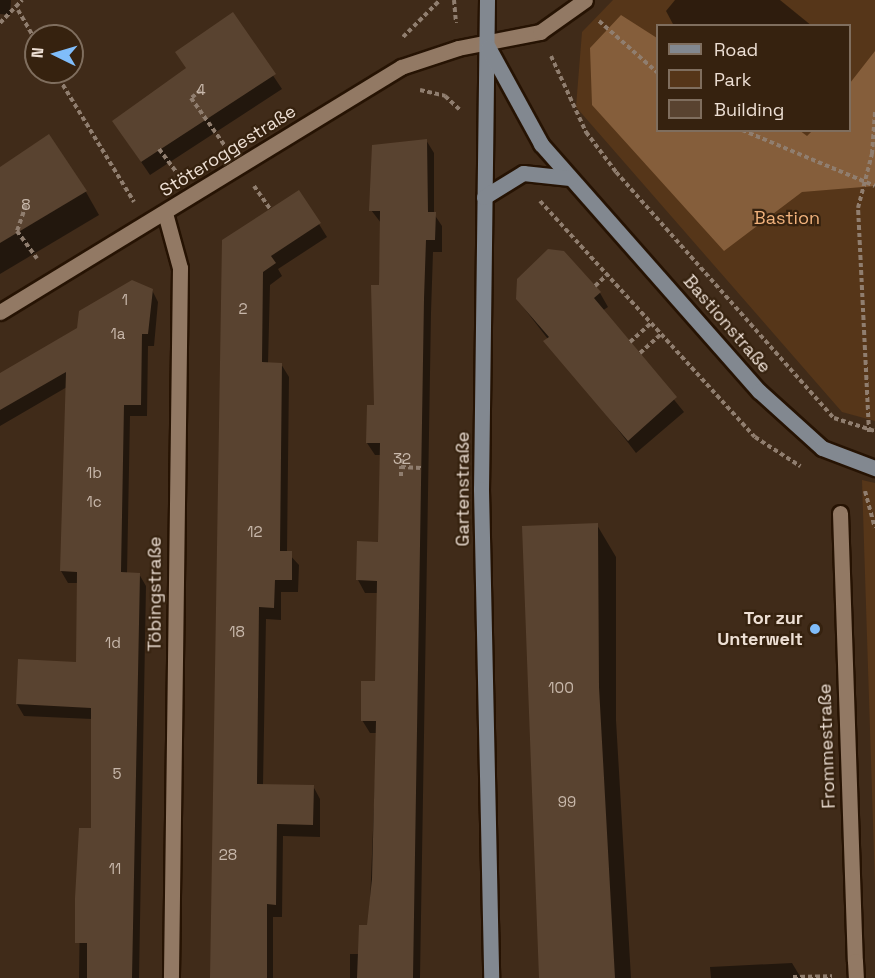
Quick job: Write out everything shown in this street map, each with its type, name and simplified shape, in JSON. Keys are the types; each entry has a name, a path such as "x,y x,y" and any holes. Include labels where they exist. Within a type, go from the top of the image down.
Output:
{"main road":[{"name":"Gartenstraße","path":"487,0 481,489 491,978"},
{"name":"Bastionstraße","path":"486,44 529,126 570,177 788,421 822,448 870,467"},
{"path":"484,197 523,173 570,177"}],"street":[{"path":"540,32 583,2"},
{"name":"Stöteroggestraße","path":"0,312 401,67 458,48 540,32"},
{"name":"Töbingstraße","path":"165,213 180,268 171,978"},
{"name":"Frommestraße","path":"840,513 856,971"}],"path":[{"path":"0,23 18,10 22,0"},
{"path":"583,2 656,72"},
{"path":"18,10 26,24"},
{"path":"540,32 586,132 616,172 834,418 869,431 875,431"},
{"path":"62,84 147,224"},
{"path":"201,90 191,98 239,167"},
{"path":"869,431 858,208 875,112"},
{"path":"747,132 875,186"},
{"path":"26,205 16,231 51,281"},
{"path":"595,286 608,274"},
{"path":"630,342 652,322"},
{"path":"639,353 662,333"},
{"path":"401,476 402,459"},
{"path":"870,467 875,528"},
{"path":"401,468 422,468"},
{"path":"794,977 856,971"}],"green space":[{"name":"Bastion","path":"613,0 875,0 875,421 842,412 576,107 582,32"},
{"path":"862,480 875,483 875,885"}],"shaded area":[{"path":"621,15 656,37 656,132 802,132 807,136 811,132 851,132 851,82 875,51 875,186 802,192 724,251 592,105 590,48"}],"building":[{"path":"233,12 276,74 141,162 112,121 186,68 175,52"},
{"path":"49,134 87,191 0,243 0,167"},
{"path":"427,139 428,212 436,212 435,240 426,240 424,299 413,978 357,978 359,925 367,925 372,879 376,721 361,721 361,681 375,681 377,581 356,580 357,541 378,542 380,443 366,443 367,405 374,405 371,285 379,285 380,211 369,211 372,145"},
{"path":"299,190 321,223 271,256 276,263 263,272 262,362 282,363 280,551 292,551 292,580 275,580 274,608 259,607 257,784 314,785 313,825 277,824 276,905 267,904 267,978 210,978 222,240"},
{"path":"548,249 564,251 601,292 594,298 677,397 628,441 543,341 549,337 516,299 517,279"},
{"path":"132,280 153,289 148,334 142,334 141,405 124,405 121,572 140,573 132,978 87,978 87,943 75,943 75,898 79,828 91,828 91,708 16,704 18,659 76,662 77,572 60,571 66,372 0,410 0,373 77,328 79,311"},
{"path":"598,523 599,687 615,978 539,978 522,526"}],"place":[{"name":"Tor zur Unterwelt","path":"815,629"}]}
